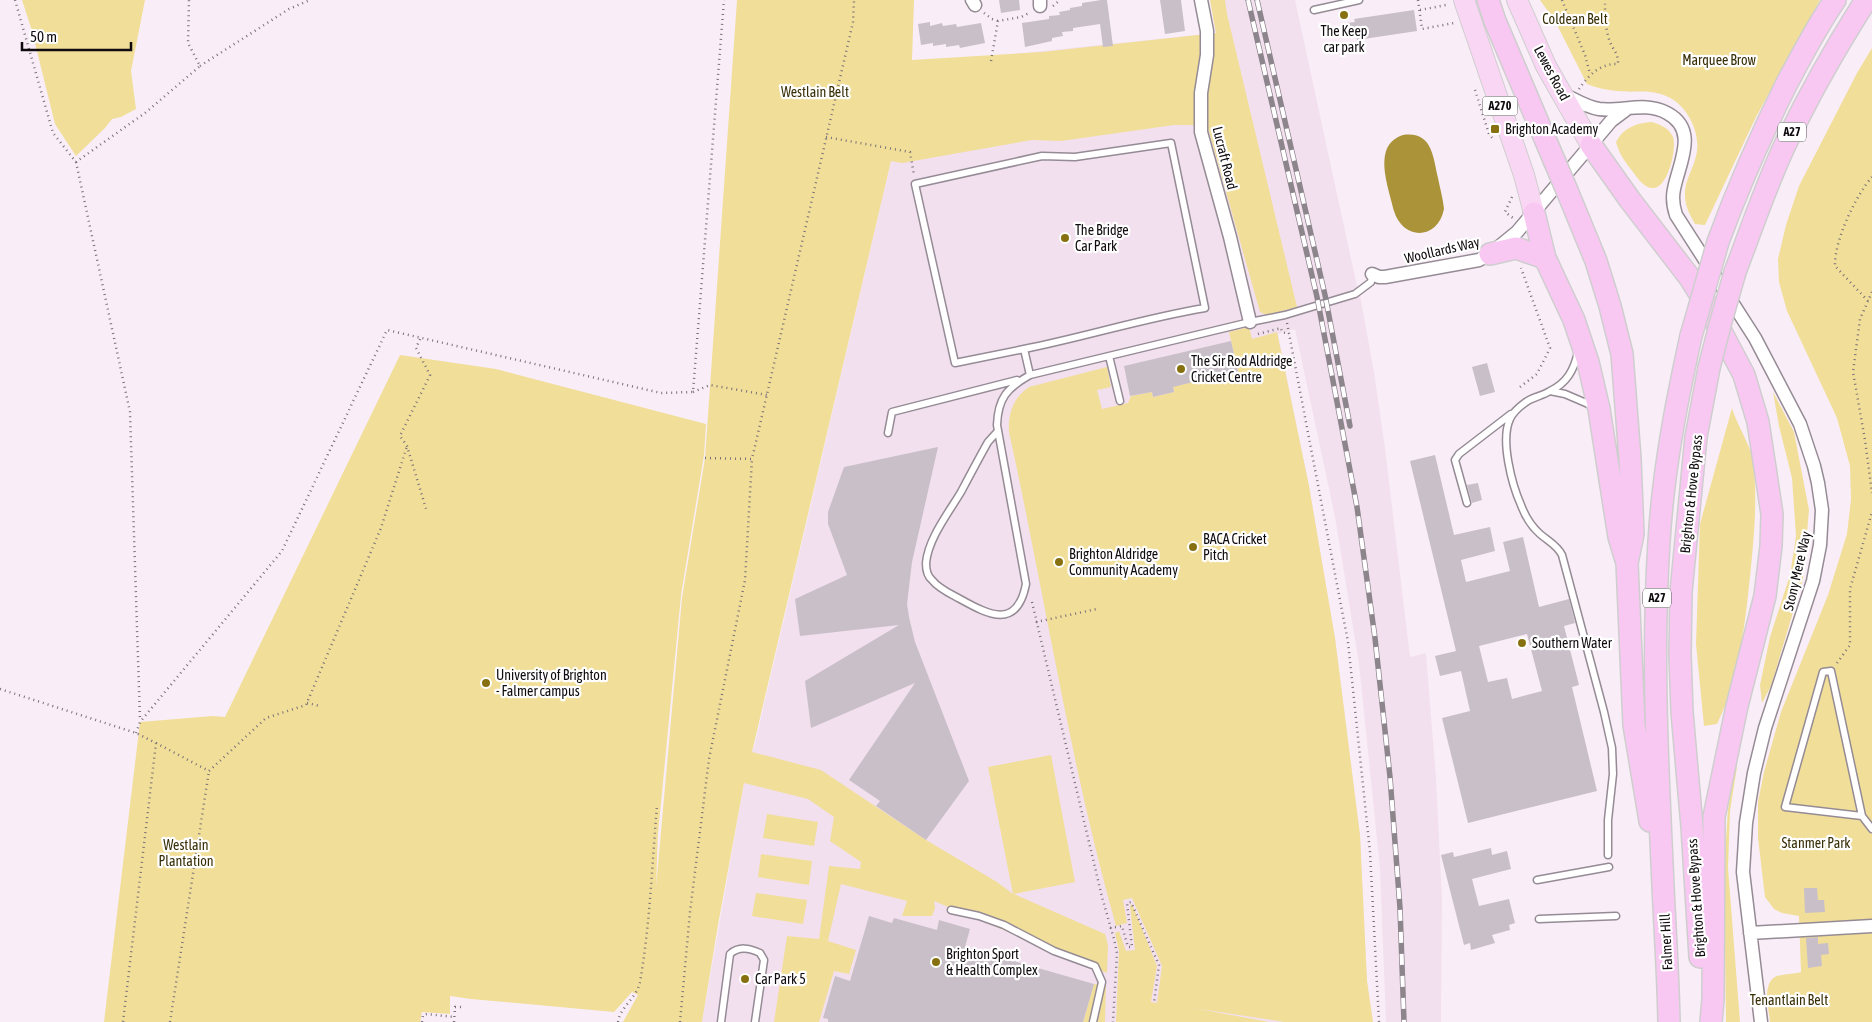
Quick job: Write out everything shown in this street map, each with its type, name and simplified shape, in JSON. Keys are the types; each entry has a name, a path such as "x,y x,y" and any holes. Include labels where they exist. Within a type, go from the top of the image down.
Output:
{"highway":[{"path":"1488,0 1495,21 1596,261 1622,354 1630,459 1633,534 1627,563 1634,725 1647,813 1662,862"},
{"name":"Brighton & Hove Bypass","path":"1662,862 1656,662 1659,541 1674,414 1691,336 1718,242 1738,188 1801,56 1835,0"},
{"name":"Brighton & Hove Bypass","path":"1702,1022 1700,959 1692,827 1682,712 1680,655 1681,592 1696,437 1720,325 1735,272 1758,208 1784,147 1825,68 1866,0"},
{"path":"1591,145 1630,200 1690,278 1708,307 1744,375 1758,422 1772,514 1771,546 1765,596 1738,706 1714,817 1713,999 1710,1022"},
{"path":"1528,220 1581,339 1599,409 1618,537 1627,563"},
{"path":"1490,254 1516,248 1545,258"},
{"name":"Falmer Hill","path":"1662,862 1669,1022"}],"main road":[{"name":"Lewes Road","path":"1517,0 1546,66 1570,91 1591,145"},
{"name":"A270","path":"1457,5 1524,175 1528,220"}],"street":[{"name":"Lucraft Road","path":"1201,0 1207,31 1207,55 1201,93 1201,132 1230,237 1250,322"},
{"name":"Stony Mere Way","path":"1570,91 1598,109 1653,108 1673,116 1679,122 1685,141 1683,158 1673,190 1672,200 1676,215 1755,338 1800,424 1818,483 1822,527 1814,572 1808,598 1765,728 1754,773 1746,823 1743,872 1761,1022"},
{"path":"1591,145 1611,121 1630,108"},
{"name":"Woollards Way","path":"1372,274 1385,277 1479,260 1490,254 1528,220 1591,145"},
{"path":"1750,933 1872,926"}],"lane":[{"path":"1314,10 1359,0"},
{"path":"1171,143 1205,308 1175,313 1024,349 955,363 915,184 1042,156 1075,156 1171,143"},
{"path":"998,431 988,442 939,528 928,555 926,570 933,582 939,587 979,610 995,616 1008,613 1015,608 1021,601 1026,584 998,431 998,415 1006,393 1011,386 1030,375 1285,315 1355,294 1371,282 1372,274"},
{"path":"1467,504 1456,463 1457,457 1518,408 1550,391 1567,378 1574,369 1581,339"},
{"path":"1024,349 1030,375"},
{"path":"1109,356 1120,401"},
{"path":"888,433 892,412 1023,379"},
{"path":"1550,391 1573,397 1599,409"},
{"path":"1518,408 1508,423 1506,441 1515,487 1520,504 1529,522 1539,533 1557,547 1562,555 1610,738 1613,774 1608,820 1608,855"},
{"path":"1862,816 1785,807 1823,672 1831,671 1862,816 1872,829"},
{"path":"1537,880 1609,867"},
{"path":"951,910 979,916 1004,926 1054,951 1095,966 1102,982 1093,1022"},
{"path":"1539,919 1616,916"},
{"path":"721,1022 730,954 743,948 760,953 764,960 755,1022"}],"path":[{"path":"15,0 53,133 76,162 130,412 140,722"},
{"path":"189,0 188,43 200,66"},
{"path":"76,162 145,113 200,66 289,9 310,0"},
{"path":"693,392 724,0"},
{"path":"680,1022 690,912 709,759 745,580 752,459 853,22 854,0"},
{"path":"991,62 998,21 1021,17 1060,0"},
{"path":"1418,0 1422,28 1454,23 1452,17"},
{"path":"1562,0 1585,54 1590,74"},
{"path":"1570,91 1590,74 1609,64 1618,64 1618,54 1610,41 1605,0"},
{"path":"1420,10 1457,5"},
{"path":"1474,88 1489,134 1495,141"},
{"path":"826,137 910,152 915,184"},
{"path":"1868,301 1836,266 1835,255 1855,201 1872,177"},
{"path":"1514,195 1505,212 1528,220"},
{"path":"1516,248 1519,262 1550,348 1537,374 1520,387"},
{"path":"1872,292 1860,319 1853,372 1872,493"},
{"path":"1250,322 1254,335 1281,328 1282,332 1289,334 1348,642 1370,852 1379,1022"},
{"path":"136,733 140,722 282,551 387,330 661,393 693,392 710,384 767,395"},
{"path":"420,339 416,348 430,375 400,436 407,446 428,512"},
{"path":"306,704 381,528 407,446"},
{"path":"705,458 752,459"},
{"path":"1831,671 1850,645 1850,589 1872,512"},
{"path":"1025,576 1117,953 1113,1022"},
{"path":"1036,622 1097,609"},
{"path":"0,689 136,733 209,771"},
{"path":"170,1022 209,771 266,718 306,704 320,706"},
{"path":"123,1022 156,743"},
{"path":"618,1022 619,1016 639,986 644,958 657,806"},
{"path":"1110,928 1122,926 1128,947 1132,947 1127,903 1131,902 1159,965 1154,1002"},
{"path":"454,1022 455,1007 462,1008"},
{"path":"422,1022 423,1015 427,1014 454,1018"}],"shaded area":[{"name":"Brighton Aldridge Community Academy","path":"1210,0 1295,0 1358,291 1338,300 1360,295 1385,448 1410,657 1426,653 1436,778 1442,899 1441,1022 1386,1022 1380,869 1359,664 1335,517 1295,329 1278,334 1309,486 1335,638 1360,835 1367,981 1373,1022 702,1022 747,766 755,743 891,161 995,56 1216,33"},
{"path":"1403,135 1420,137 1430,147 1435,161 1443,201 1444,209 1435,227 1420,233 1412,232 1398,221 1386,179 1385,157 1387,148 1393,140"}],"green space":[{"path":"22,0 145,0 131,71 136,109 121,117 112,119 76,156 55,124 32,31"},
{"path":"737,0 914,0 912,60 1042,52 1216,33 1210,0 1225,0 1297,307 1267,315 1260,312 1208,128 1193,125 1174,125 1061,141 1032,140 902,163 891,161 752,752 821,770 926,840 997,882 1013,894 988,767 1051,755 1075,882 1014,894 1105,934 1108,945 1107,973 934,901 935,908 932,916 902,916 907,901 841,884 828,941 856,950 849,974 834,971 819,1022 774,1022 787,936 819,939 829,866 860,869 861,862 830,841 834,817 808,799 744,783 702,1022 623,1022 638,995 632,992 614,1012 450,996 450,1014 422,1012 420,1022 104,1022 140,722 213,716 225,717 400,355 496,369 706,424 704,455 681,595 658,834 656,887 682,598 705,458"},
{"name":"Marquee Brow","path":"1540,0 1820,0 1756,117 1705,225 1695,224 1685,200 1687,180 1695,161 1697,147 1695,129 1686,113 1674,100 1666,96 1647,92 1613,91 1587,84 1555,21"},
{"name":"Stanmer Park","path":"1872,48 1872,1022 1770,1022 1767,990 1772,979 1777,976 1801,972 1799,916 1782,913 1774,909 1765,897 1758,838 1758,802 1764,772 1781,712 1828,595 1847,534 1851,499 1850,466 1837,418 1787,311 1779,282 1778,259 1786,225 1799,186 1857,73"},
{"path":"1652,122 1667,129 1673,137 1674,143 1667,175 1659,186 1654,188 1645,185 1637,178 1623,158 1616,142 1622,133 1631,127"},
{"path":"1249,327 1252,339 1277,332 1309,486 1335,638 1360,835 1367,981 1373,1022 1285,1022 1193,1008 1269,1022 1116,1022 1119,951 1115,933 1119,931 1126,951 1135,950 1130,906 1132,904 1157,966 1151,1002 1157,1003 1162,966 1132,898 1123,900 1127,923 1116,926 1071,742 1009,432 1009,418 1015,401 1029,387 1107,367 1111,387 1097,390 1102,409 1128,403 1131,396 1152,392 1153,397 1174,392 1174,389 1168,390 1167,388 1238,372 1229,332"},
{"path":"1773,392 1794,432 1809,510 1803,579 1771,686 1762,703 1760,685 1770,637 1790,575 1796,536 1792,478"},
{"path":"1732,408 1750,449 1753,461 1755,520 1753,544 1742,642 1732,685 1717,724 1704,726 1696,644 1700,524"},
{"path":"1735,767 1737,767 1730,811 1728,868 1740,1022 1726,1022 1724,869 1728,810"},
{"path":"767,814 818,822 814,846 763,838"},
{"path":"761,854 812,861 809,885 758,877"},
{"path":"756,893 807,900 803,924 752,916"},
{"path":"1094,984 1106,985 1105,1022 1083,1022"}],"building":[{"path":"999,0 1019,0 1020,10 1001,13"},
{"path":"1107,0 1113,46 1103,47 1100,24 1073,28 1073,31 1062,32 1063,36 1052,38 1052,41 1025,47 1022,23 1049,19 1049,16 1060,15 1059,12 1082,6 1082,3"},
{"path":"1160,0 1181,0 1185,31 1165,34"},
{"path":"1414,10 1417,31 1357,40 1356,33 1349,34 1347,23 1355,22 1354,19"},
{"path":"930,22 930,26 942,23 943,26 956,24 957,27 981,23 985,43 960,48 959,45 946,47 946,44 933,46 933,43 921,45 918,24"},
{"name":"The Sir Rod Aldridge Cricket Centre","path":"1231,341 1238,371 1173,387 1174,392 1153,397 1152,392 1130,396 1124,366"},
{"path":"1487,363 1495,392 1480,396 1472,367"},
{"path":"938,447 912,562 907,604 915,642 969,781 926,840 876,806 880,801 849,780 915,683 811,728 805,681 899,625 800,636 795,599 847,575 828,524 828,512 844,467"},
{"path":"1435,455 1454,535 1490,527 1495,551 1461,560 1466,582 1510,571 1503,542 1523,537 1539,607 1569,599 1575,623 1564,626 1579,685 1572,687 1597,791 1468,823 1442,718 1470,711 1461,671 1440,676 1435,656 1456,651 1410,461","holes":["1527,634 1542,691 1512,699 1507,678 1488,682 1479,646"]},
{"path":"1478,483 1482,500 1472,503 1467,485"},
{"path":"1491,848 1492,855 1507,851 1511,869 1472,879 1479,906 1509,899 1515,923 1509,925 1510,930 1492,935 1495,943 1471,950 1470,943 1464,945 1441,855 1453,852 1454,857"},
{"path":"1804,888 1817,888 1818,900 1824,900 1825,912 1805,913"},
{"name":"Brighton Sport & Health Complex","path":"869,916 892,923 894,918 937,930 939,920 970,929 965,947 1094,984 1083,1022 828,1022 828,1019 823,1018 835,976 850,981"},
{"path":"1818,937 1818,944 1828,943 1829,954 1821,955 1822,966 1808,968 1806,938"}],"railway":[{"path":"1248,0 1317,297 1357,507 1375,638 1390,777 1400,908 1404,1022"},
{"path":"1257,0 1325,295 1350,426"}],"place":[{"name":"The Keep car park","path":"1344,15"},
{"name":"Brighton Academy","path":"1495,129"},
{"name":"The Bridge Car Park","path":"1065,238"},
{"name":"The Sir Rod Aldridge Cricket Centre","path":"1181,369"},
{"name":"BACA Cricket Pitch","path":"1193,547"},
{"name":"Brighton Aldridge Community Academy","path":"1059,562"},
{"name":"Southern Water","path":"1522,643"},
{"name":"University of Brighton - Falmer campus","path":"486,683"},
{"name":"Brighton Sport & Health Complex","path":"936,962"},
{"name":"Car Park 5","path":"745,979"}],"park label":[{"name":"Coldean Belt","path":"1575,19"},
{"name":"Westlain Belt","path":"815,92"},
{"name":"Westlain Plantation","path":"186,854"},
{"name":"Tenantlain Belt","path":"1789,1000"}]}
